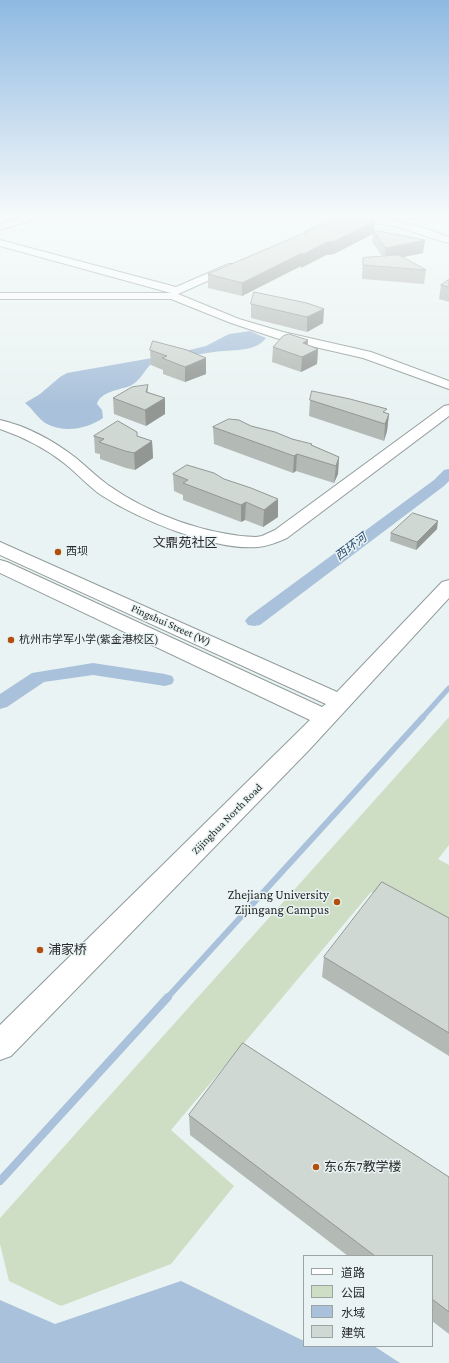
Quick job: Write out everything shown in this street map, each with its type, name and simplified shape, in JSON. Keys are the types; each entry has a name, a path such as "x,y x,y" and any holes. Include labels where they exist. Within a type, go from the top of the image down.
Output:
{"main road":[{"name":"Pingshui Street (W)","path":"0,548 178,629 240,667 333,710"},
{"name":"Pingshui Street (W)","path":"0,566 162,642 240,667"},
{"name":"Zijinghua North Road","path":"0,1046 301,744 449,586"}],"street":[{"path":"131,279 177,291 209,279"},
{"path":"179,298 217,279"},
{"path":"0,296 172,296 235,321 280,335 367,355 449,384"},
{"path":"0,424 26,434 52,448 108,493 156,518 204,534 253,543 269,540 280,534 449,409"}],"green space":[{"path":"449,717 449,845 438,859 449,865 449,932 371,892 171,1130 234,1186 171,1264 61,1306 9,1281 0,1244 0,1218"}],"water":[{"path":"250,331 266,338 262,343 256,346 242,350 220,351 171,359 151,364 133,384 110,392 99,400 97,404 102,410 103,418 90,425 68,429 54,427 47,424 25,403 40,394 67,373 169,355 206,346 229,334"},
{"path":"181,1281 303,1341 303,1347 376,1347 400,1363 0,1363 0,1300 55,1324"}],"building":[{"path":"225,279 251,279 242,283"},
{"path":"449,280 449,287 441,285"},
{"path":"254,292 307,303 324,309 307,317 251,304"},
{"path":"289,334 308,340 303,343 318,349 302,357 273,347 283,336"},
{"path":"153,341 187,350 206,358 185,367 162,358 167,356 150,350"},
{"path":"148,385 146,392 165,398 145,410 113,398 132,387"},
{"path":"312,391 387,409 383,412 389,414 385,424 310,400"},
{"path":"229,419 239,420 251,426 312,444 311,445 339,457 336,466 297,454 294,456 213,427"},
{"path":"118,421 137,432 137,436 152,441 134,453 99,442 104,439 94,436"},
{"path":"187,465 214,473 224,479 278,499 264,510 246,502 241,505 183,483 188,480 173,474"},
{"path":"413,513 438,521 417,542 391,533"},
{"path":"382,882 449,918 449,1033 324,957"},
{"name":"东6东7教学楼","path":"243,1043 449,1177 449,1312 433,1300 433,1255 374,1255 189,1115"}],"waterway":[{"name":"西环河","path":"254,621 439,483 449,473"},
{"name":"西环河","path":"0,703 39,677 93,669 165,680"},
{"path":"422,718 449,688"},
{"path":"167,998 423,717"},
{"path":"0,1181 168,997"}],"place":[{"name":"西坝","path":"58,552"},
{"name":"杭州市学军小学(紫金港校区)","path":"11,640"},
{"name":"Zhejiang University Zijingang Campus","path":"337,902"},
{"name":"浦家桥","path":"40,950"},
{"name":"东6东7教学楼","path":"316,1167"}],"district":[{"name":"文鼎苑社区","path":"185,543"}]}
